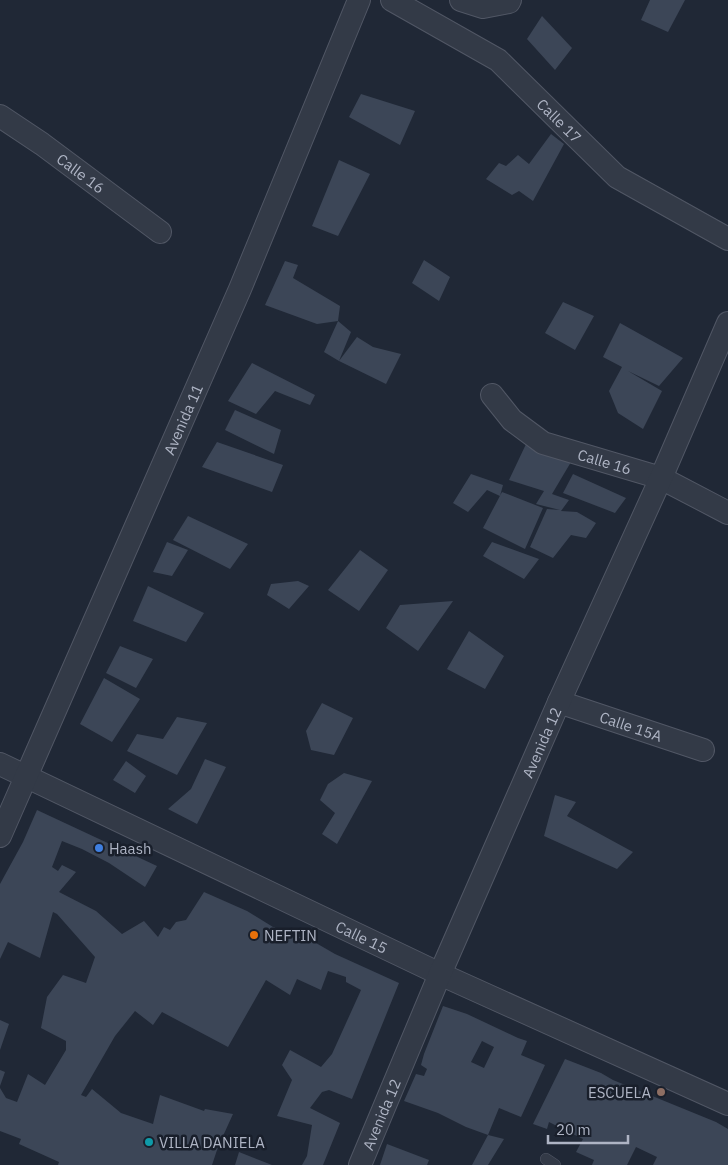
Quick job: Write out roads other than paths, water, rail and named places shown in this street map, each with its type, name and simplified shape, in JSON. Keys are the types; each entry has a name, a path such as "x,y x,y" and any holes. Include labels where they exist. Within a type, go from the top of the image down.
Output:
{"street":[{"name":"Avenida 11","path":"0,836 240,289 359,0"},
{"name":"Calle 17","path":"392,0 498,60 617,177 728,239"},
{"path":"461,0 484,7 509,2 510,0"},
{"name":"Calle 16","path":"0,116 42,144 160,232"},
{"name":"Avenida 12","path":"360,1165 440,974 559,702 661,478 728,322"},
{"name":"Calle 16","path":"492,395 512,420 543,443 661,478 728,513"},
{"name":"Calle 15A","path":"559,702 703,750"},
{"name":"Calle 15","path":"0,764 440,974 728,1104"}],"place":[{"name":"Haash","path":"99,848"},
{"name":"NEFTIN","path":"254,935"},
{"name":"ESCUELA","path":"661,1092"},
{"name":"VILLA DANIELA","path":"149,1142"}]}
